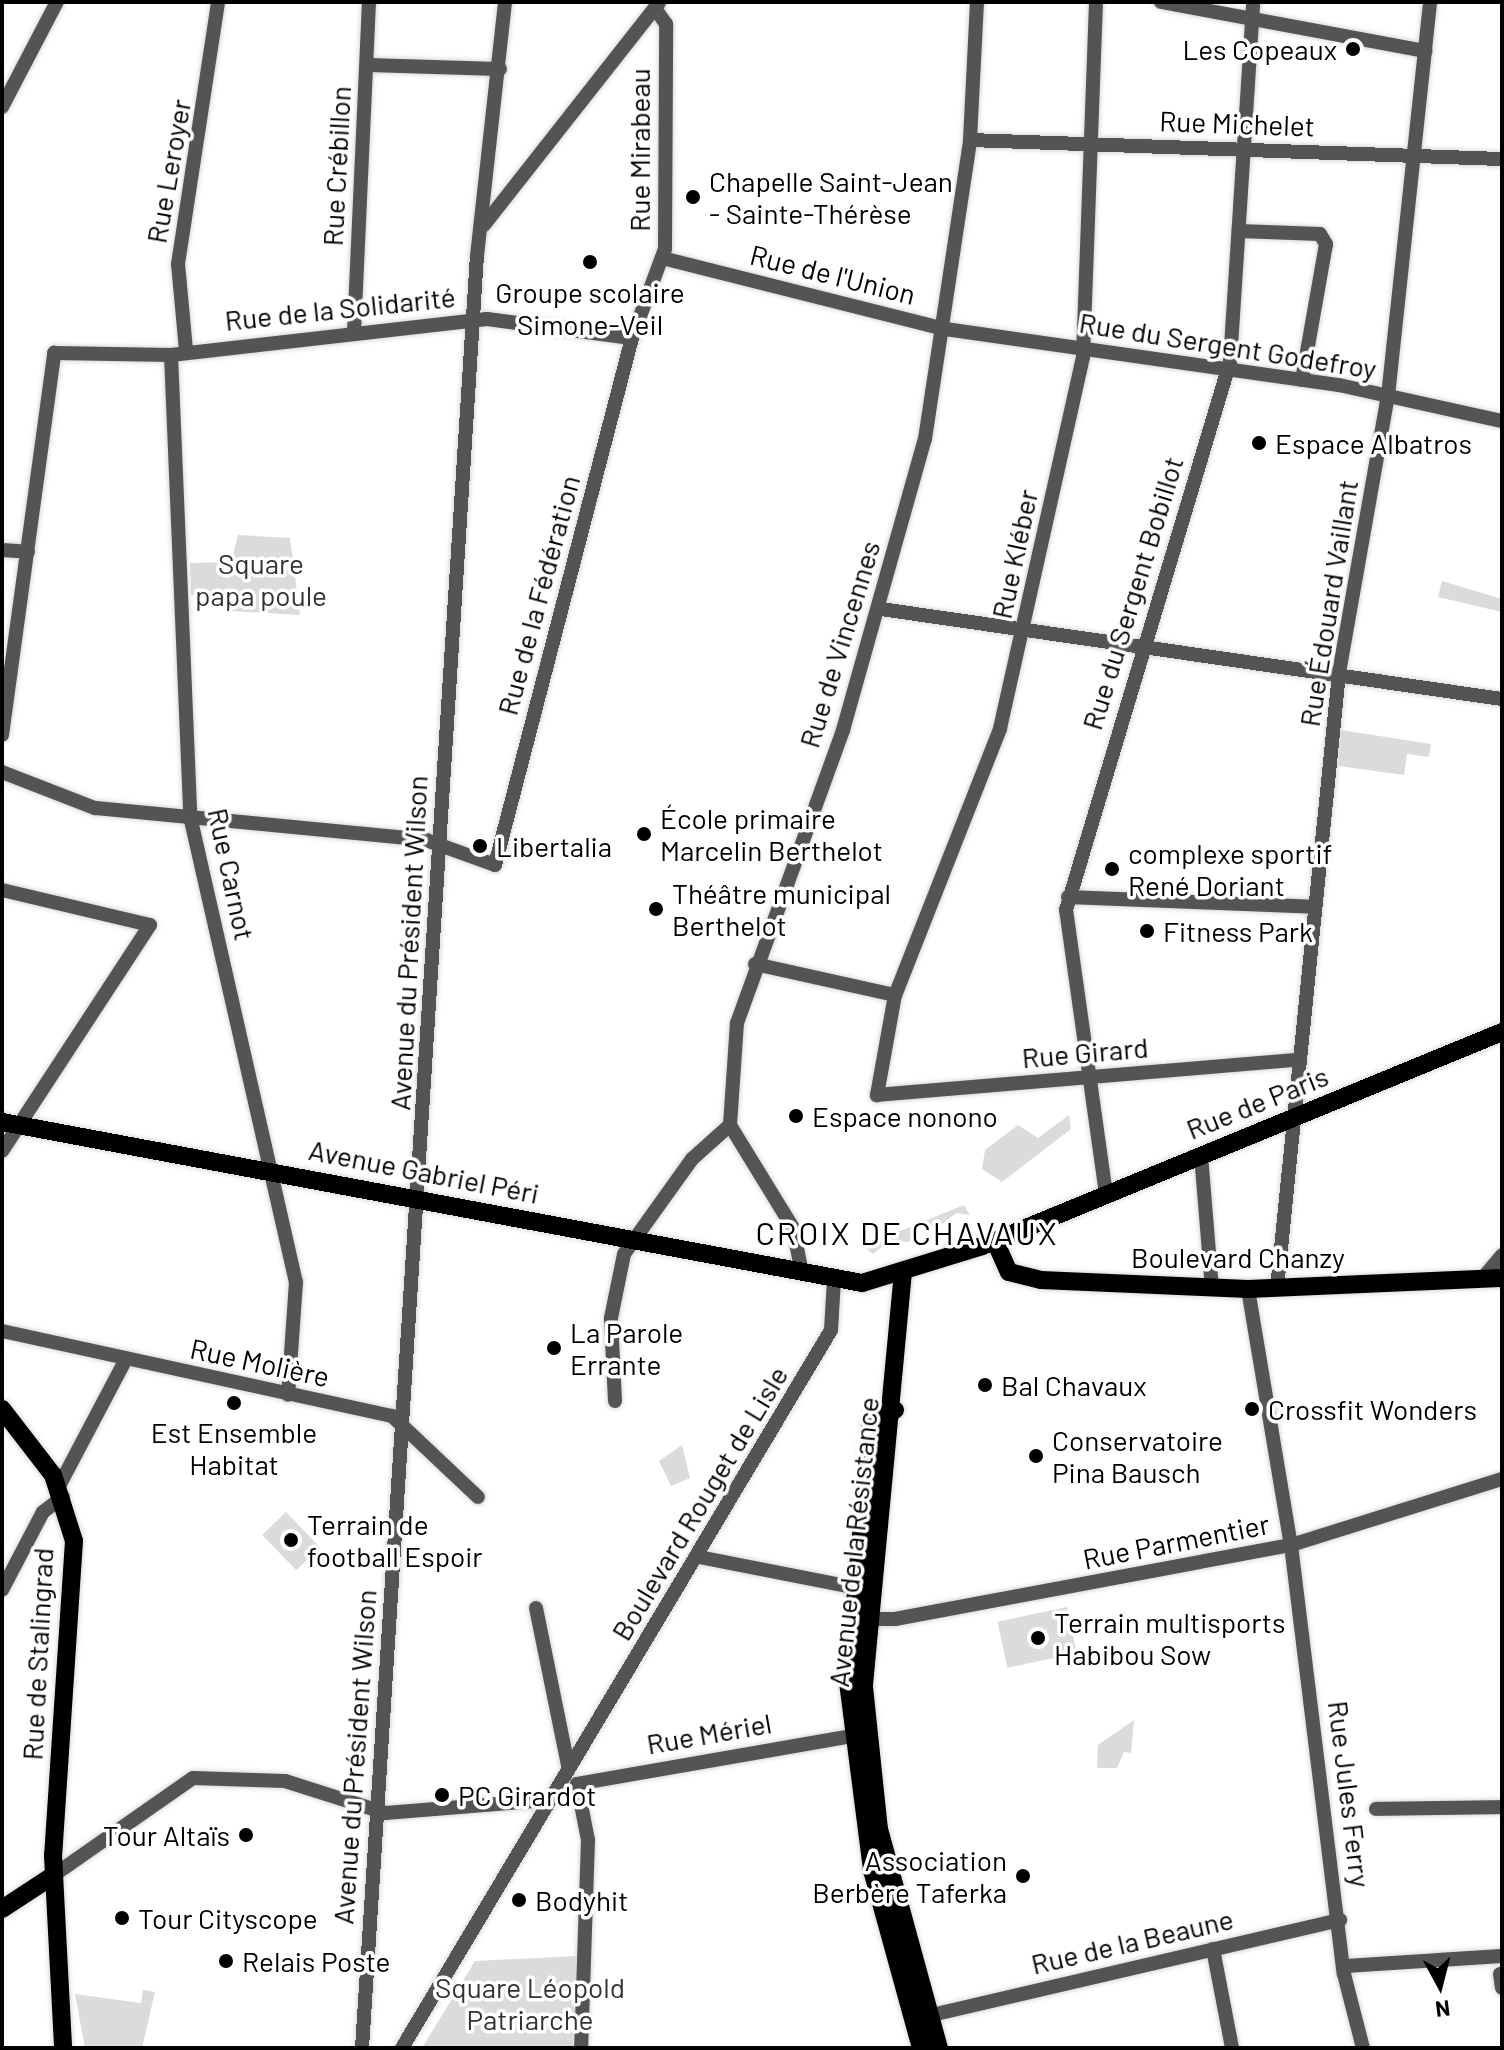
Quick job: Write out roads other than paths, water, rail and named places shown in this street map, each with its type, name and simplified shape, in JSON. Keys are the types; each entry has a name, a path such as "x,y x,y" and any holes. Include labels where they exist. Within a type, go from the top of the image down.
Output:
{"main road":[{"name":"Rue de Paris","path":"903,1272 995,1241 1502,1032"},
{"name":"Avenue Gabriel Péri","path":"11,1124 418,1198 834,1280 862,1283 903,1272"},
{"name":"Boulevard Chanzy","path":"995,1241 1015,1276 1248,1289 1502,1278"},
{"name":"Avenue de la Résistance","path":"903,1272 895,1410 861,1619 851,1736 872,1870 908,2018 921,2048"},
{"name":"Rue de Stalingrad","path":"2,1409 61,1491 74,1563 54,1875 63,2048"},
{"name":"Avenue de la Résistance","path":"895,1410 871,1420 857,1588 879,1829 939,2048"},
{"path":"5,1902 54,1875"}],"street":[{"path":"2,107 57,2"},
{"name":"Rue Leroyer","path":"186,350 178,264 218,2"},
{"name":"Rue Crébillon","path":"354,332 369,2"},
{"name":"Avenue du Président Wilson","path":"362,2048 474,321 484,193 505,2"},
{"name":"Rue de Vincennes","path":"730,1125 737,1023 881,609 945,329 970,140 977,2"},
{"name":"Rue Kléber","path":"877,1095 895,995 1000,729 1025,629 1083,349 1096,2"},
{"path":"1161,2 1425,51"},
{"name":"Rue du Sergent Bobillot","path":"1106,1194 1088,1078 1068,897 1227,370 1253,2"},
{"name":"Rue Édouard Vaillant","path":"1277,1288 1339,673 1388,396 1430,2"},
{"path":"482,229 499,201 657,5"},
{"name":"Rue Mirabeau","path":"632,338 662,258 666,24 657,5"},
{"path":"367,65 500,69"},
{"name":"Rue Michelet","path":"970,140 1502,159"},
{"path":"484,193 499,201"},
{"path":"1239,231 1320,234 1326,244 1302,380"},
{"name":"Rue de l'Union","path":"662,258 945,329"},
{"name":"Rue de la Solidarité","path":"28,552 54,353 171,355 186,350 474,321 632,338"},
{"name":"Rue du Sergent Godefroy","path":"945,329 1302,380 1502,421"},
{"name":"Rue de la Fédération","path":"440,845 495,865 632,338"},
{"name":"Rue Carnot","path":"171,355 190,816 296,1282 288,1395"},
{"path":"2,550 28,552 2,735"},
{"path":"881,609 1502,699"},
{"path":"2,772 87,806 440,845"},
{"path":"2,890 150,925 11,1124 2,1151"},
{"path":"1068,897 1313,907"},
{"path":"755,964 895,995"},
{"name":"Rue Girard","path":"877,1095 1298,1060"},
{"path":"2,1112 11,1124"},
{"path":"615,1401 611,1318 624,1254 692,1159 730,1125 793,1228 802,1273"},
{"path":"1201,1155 1212,1288"},
{"path":"1482,1279 1502,1255"},
{"name":"Boulevard Rouget de Lisle","path":"402,2048 540,1818 571,1776 584,1744 699,1557 831,1330 834,1280"},
{"name":"Rue Jules Ferry","path":"1248,1289 1291,1545 1346,1966 1363,2048"},
{"name":"Rue Molière","path":"2,1331 392,1416 478,1497"},
{"path":"2,1590 43,1512 61,1491 126,1359"},
{"name":"Rue Parmentier","path":"861,1619 1015,1598 1291,1545 1502,1479"},
{"path":"699,1557 857,1588"},
{"path":"536,1608 571,1776 588,1840 581,2048"},
{"name":"Rue Mériel","path":"571,1776 851,1736"},
{"name":"Boulevard Rouget de Lisle","path":"540,1818 548,1800 571,1776"},
{"path":"54,1875 193,1778 285,1781 376,1809 548,1800"},
{"path":"1376,1809 1502,1807"},
{"name":"Rue de la Beaune","path":"936,2014 1088,1976 1340,1920"},
{"path":"1213,1949 1232,2048"},
{"path":"1346,1966 1502,1956"}],"place":[{"name":"Les Copeaux","path":"1353,49"},
{"name":"Chapelle Saint-Jean - Sainte-Thérèse","path":"693,197"},
{"name":"Groupe scolaire Simone-Veil","path":"590,262"},
{"name":"Espace Albatros","path":"1259,443"},
{"name":"École primaire Marcelin Berthelot","path":"644,834"},
{"name":"Libertalia","path":"480,846"},
{"name":"complexe sportif René Doriant","path":"1112,869"},
{"name":"Théâtre municipal Berthelot","path":"656,909"},
{"name":"Fitness Park","path":"1147,931"},
{"name":"Espace nonono","path":"796,1116"},
{"name":"La Parole Errante","path":"554,1348"},
{"name":"Bal Chavaux","path":"985,1385"},
{"name":"Est Ensemble Habitat","path":"234,1403"},
{"name":"Crossfit Wonders","path":"1252,1409"},
{"name":"Conservatoire Pina Bausch","path":"1036,1456"},
{"name":"Terrain de football Espoir","path":"291,1540"},
{"name":"Terrain multisports Habibou Sow","path":"1038,1638"},
{"name":"PC Girardot","path":"442,1795"},
{"name":"Tour Altaïs","path":"246,1835"},
{"name":"Association Berbère Taferka","path":"1023,1876"},
{"name":"Bodyhit","path":"519,1900"},
{"name":"Tour Cityscope","path":"122,1918"},
{"name":"Relais Poste","path":"226,1961"}],"district":[{"name":"CROIX DE CHAVAUX","path":"907,1232"}],"park label":[{"name":"Square papa poule","path":"261,579"},
{"name":"Square Léopold Patriarche","path":"530,2003"}]}
